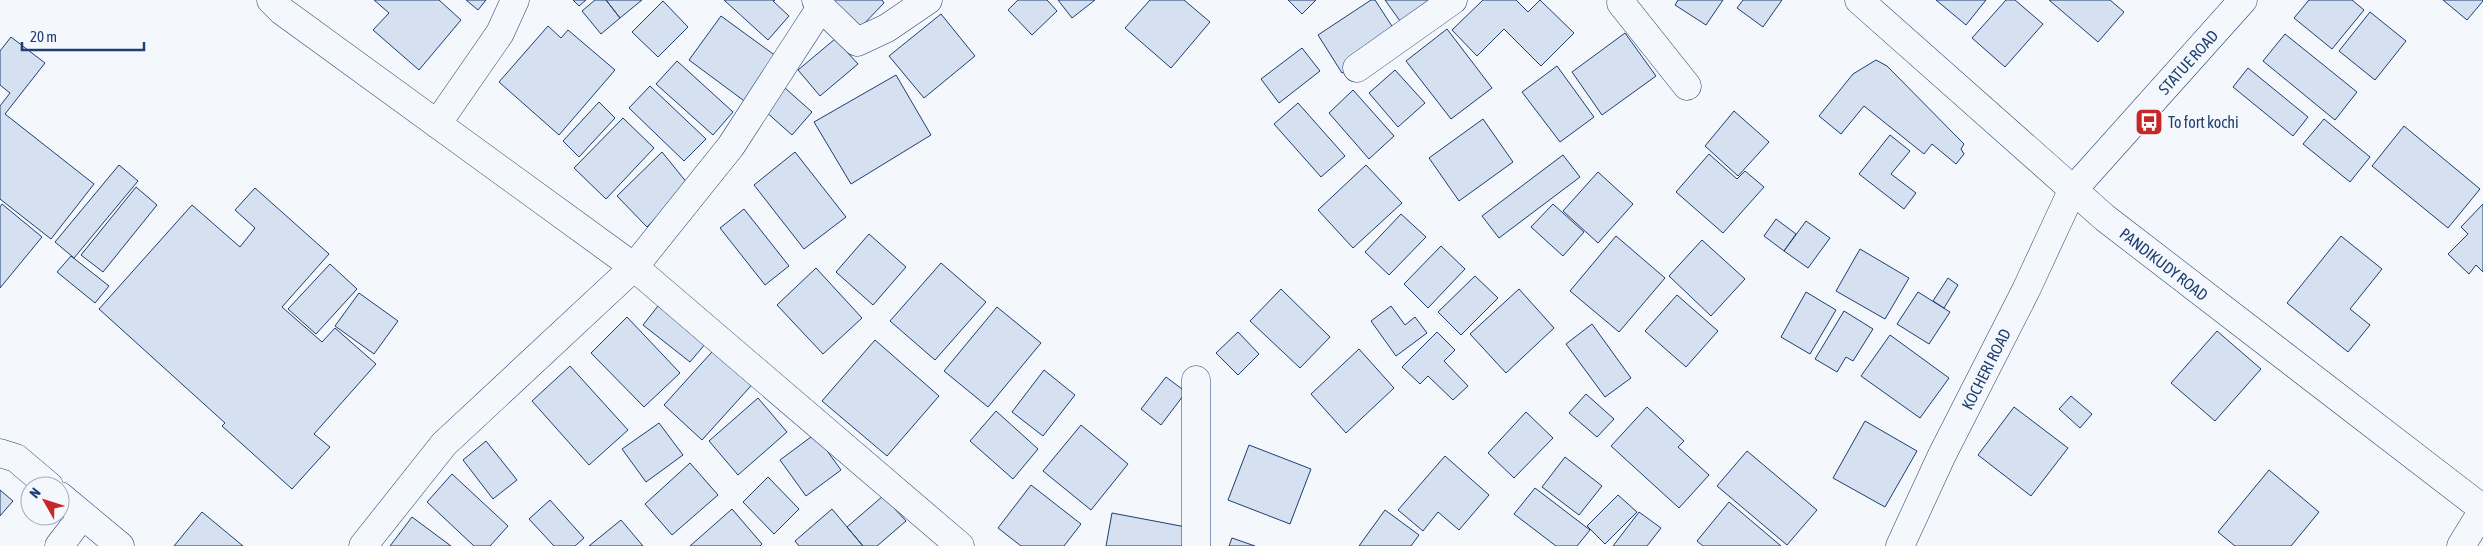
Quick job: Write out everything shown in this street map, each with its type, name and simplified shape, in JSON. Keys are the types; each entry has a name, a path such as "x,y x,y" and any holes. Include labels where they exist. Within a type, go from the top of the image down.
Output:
{"street":[{"path":"437,124 500,33 515,0"},
{"path":"363,546 444,444 634,267 731,146 819,3 857,42 887,28 928,0"},
{"path":"1357,68 1454,0"},
{"name":"PANDIKUDY ROAD","path":"1859,0 2072,191 2483,510"},
{"name":"STATUE ROAD","path":"2072,191 2243,0"},
{"path":"1615,1 1687,86"},
{"path":"281,4 437,124 634,267 960,546"},
{"name":"KOCHERI ROAD","path":"1900,546 1942,455 2026,290 2072,191"},
{"path":"1196,380 1196,546"},
{"path":"0,453 16,458 37,476"},
{"path":"70,504 120,546"},
{"path":"2461,546 2483,510"},
{"path":"59,546 83,515"}],"building":[{"path":"374,0 439,0 461,20 419,70 373,30 389,13"},
{"path":"466,0 486,0 478,10"},
{"path":"573,0 586,0 579,6"},
{"path":"595,0 606,0 620,18 601,34 582,11"},
{"path":"606,0 642,0 620,18"},
{"path":"724,0 775,0 773,1 789,16 768,40"},
{"path":"832,0 882,0 884,3 858,30"},
{"path":"1018,0 1047,0 1057,11 1032,35 1008,10"},
{"path":"1058,0 1095,0 1072,18"},
{"path":"1150,0 1184,0 1210,22 1171,68 1125,28"},
{"path":"1288,0 1316,0 1302,14"},
{"path":"1371,0 1375,0 1399,37 1342,73 1318,35"},
{"path":"1385,0 1453,0 1408,32"},
{"path":"1483,0 1516,0 1528,12 1540,0 1574,33 1541,66 1504,29 1477,56 1452,30"},
{"path":"1678,0 1723,0 1706,25 1675,5"},
{"path":"1743,0 1782,0 1763,27 1737,8"},
{"path":"1936,0 1986,0 1966,25"},
{"path":"2006,0 2015,0 2043,24 2005,67 1972,38"},
{"path":"2049,0 2110,0 2124,12 2098,42"},
{"path":"2309,0 2352,0 2364,10 2332,49 2294,18"},
{"path":"2443,0 2483,0 2483,1 2467,20"},
{"path":"663,1 688,27 658,57 632,32"},
{"path":"2370,12 2406,41 2375,80 2339,51"},
{"path":"941,14 975,56 924,98 889,56"},
{"path":"721,16 780,59 747,103 689,60"},
{"path":"548,26 561,38 568,30 615,70 559,135 499,82"},
{"path":"1447,29 1492,88 1451,119 1406,61"},
{"path":"1625,33 1656,76 1602,115 1572,72"},
{"path":"2285,34 2357,92 2335,120 2263,61"},
{"path":"11,37 45,63 5,114 94,184 51,239 0,199 0,106 10,93 0,85 0,51"},
{"path":"835,39 858,64 820,96 798,70"},
{"path":"1302,48 1320,71 1279,103 1261,79"},
{"path":"1876,60 1887,66 1964,144 1961,149 1964,154 1956,164 1932,144 1924,154 1864,106 1841,134 1819,116 1853,74"},
{"path":"677,61 733,112 713,135 656,84"},
{"path":"1557,66 1594,117 1560,142 1522,92"},
{"path":"2248,68 2308,117 2293,136 2233,87"},
{"path":"1395,70 1425,103 1398,127 1369,93"},
{"path":"896,75 931,135 851,184 814,122"},
{"path":"650,86 706,139 684,161 629,108"},
{"path":"785,88 812,112 792,135 765,111"},
{"path":"1353,90 1394,136 1369,159 1329,113"},
{"path":"599,102 615,118 579,157 563,141"},
{"path":"1298,103 1345,156 1321,177 1274,124"},
{"path":"1734,111 1769,142 1738,176 1705,146"},
{"path":"623,118 654,148 606,199 574,168"},
{"path":"1483,119 1513,162 1459,201 1429,158"},
{"path":"2324,119 2370,157 2350,182 2303,144"},
{"path":"2404,126 2480,189 2448,228 2372,166"},
{"path":"1890,135 1910,151 1891,174 1916,193 1904,209 1859,174"},
{"path":"662,152 688,184 647,227 617,196"},
{"path":"795,152 846,217 804,249 754,185"},
{"path":"1709,154 1737,179 1745,171 1764,187 1723,233 1676,192"},
{"path":"1563,155 1580,177 1499,238 1482,216"},
{"path":"119,165 138,181 74,258 55,242"},
{"path":"1366,165 1402,203 1353,248 1318,210"},
{"path":"1598,172 1633,204 1598,243 1563,211"},
{"path":"136,187 157,205 103,272 81,255"},
{"path":"255,188 329,254 282,307 322,342 335,328 376,364 314,434 330,447 292,489 222,426 225,423 99,309 192,205 240,247 255,228 235,210"},
{"path":"2,204 42,237 0,288 0,207"},
{"path":"1553,204 1584,232 1563,256 1531,227"},
{"path":"2483,204 2483,272 2476,265 2469,274 2448,254 2468,234 2461,227"},
{"path":"744,209 789,266 765,285 720,228"},
{"path":"1401,214 1426,237 1389,275 1365,252"},
{"path":"1776,219 1796,234 1784,251 1764,236"},
{"path":"1806,221 1830,238 1808,268 1784,251"},
{"path":"869,234 906,267 873,305 836,272"},
{"path":"1616,236 1665,278 1619,332 1570,291"},
{"path":"2341,236 2382,269 2350,309 2370,325 2348,352 2287,303"},
{"path":"1702,240 1745,279 1711,316 1669,276"},
{"path":"1441,246 1465,269 1428,308 1404,284"},
{"path":"1860,249 1909,278 1885,319 1836,291"},
{"path":"71,256 109,286 95,303 57,272"},
{"path":"941,263 986,302 935,360 890,321"},
{"path":"330,264 357,289 316,334 288,309"},
{"path":"816,268 862,318 823,354 777,305"},
{"path":"1475,276 1498,298 1461,335 1438,312"},
{"path":"1948,278 1958,285 1944,308 1933,301"},
{"path":"1281,289 1330,337 1300,368 1250,321"},
{"path":"1519,289 1554,328 1506,373 1470,334"},
{"path":"1806,292 1836,310 1810,354 1781,337"},
{"path":"1918,292 1950,312 1929,344 1897,324"},
{"path":"359,293 398,321 374,354 335,326"},
{"path":"1677,295 1718,331 1686,367 1645,331"},
{"path":"658,306 706,343 690,362 643,325"},
{"path":"1391,306 1405,325 1415,317 1427,333 1396,356 1371,321"},
{"path":"997,307 1041,343 988,407 944,371"},
{"path":"1844,311 1873,329 1853,361 1846,357 1837,372 1815,359"},
{"path":"627,317 680,373 644,407 591,353"},
{"path":"1592,324 1631,378 1605,397 1566,344"},
{"path":"2217,331 2261,369 2215,421 2171,383"},
{"path":"1238,332 1259,354 1238,375 1216,353"},
{"path":"1437,332 1455,350 1444,361 1468,386 1453,400 1428,376 1420,384 1402,367"},
{"path":"1890,335 1949,378 1920,418 1861,376"},
{"path":"875,340 939,396 887,456 822,401"},
{"path":"720,343 758,378 702,440 664,405"},
{"path":"1359,349 1394,388 1346,433 1311,394"},
{"path":"570,366 628,430 589,465 532,401"},
{"path":"1044,370 1075,395 1043,436 1012,412"},
{"path":"1166,377 1186,392 1161,425 1141,409"},
{"path":"1586,394 1614,419 1597,437 1569,413"},
{"path":"2071,396 2092,414 2080,428 2059,409"},
{"path":"758,398 787,432 738,475 709,441"},
{"path":"1647,407 1684,441 1678,447 1709,475 1679,508 1611,446"},
{"path":"2014,407 2068,448 2031,496 1978,455"},
{"path":"996,411 1038,449 1013,479 970,441"},
{"path":"1526,412 1553,438 1514,478 1488,453"},
{"path":"1865,421 1917,451 1885,507 1833,478"},
{"path":"659,423 683,455 646,482 622,449"},
{"path":"1081,425 1128,464 1091,510 1043,471"},
{"path":"815,434 841,470 806,496 780,460"},
{"path":"486,441 517,480 493,499 463,460"},
{"path":"1249,445 1311,469 1290,524 1228,500"},
{"path":"1747,451 1817,510 1787,545 1717,486"},
{"path":"1445,456 1489,495 1459,530 1438,512 1423,531 1398,510"},
{"path":"1565,457 1602,486 1579,515 1542,487"},
{"path":"690,463 718,495 672,535 645,504"},
{"path":"2269,470 2319,512 2291,546 2235,546 2218,532"},
{"path":"452,474 508,526 490,546 474,546 427,502"},
{"path":"768,477 799,509 774,534 743,502"},
{"path":"1031,485 1081,524 1064,546 1021,546 998,528"},
{"path":"1535,488 1590,530 1577,546 1556,546 1514,514"},
{"path":"0,490 13,501 0,516"},
{"path":"1618,495 1637,512 1605,544 1587,526"},
{"path":"883,496 906,521 877,546 863,546 847,527"},
{"path":"550,500 584,538 575,546 554,546 529,519"},
{"path":"1729,502 1781,546 1703,546 1697,541"},
{"path":"732,509 762,544 760,546 690,546"},
{"path":"832,509 863,546 799,546 795,541"},
{"path":"1385,510 1419,535 1411,546 1359,546"},
{"path":"202,512 243,546 174,546"},
{"path":"1639,512 1661,528 1647,546 1613,546"},
{"path":"1112,513 1186,527 1183,546 1106,546"},
{"path":"412,517 451,546 390,546"},
{"path":"621,520 643,546 589,546"},
{"path":"1232,538 1255,546 1229,546"}],"place":[{"name":"To fort kochi","path":"2149,122"}]}
